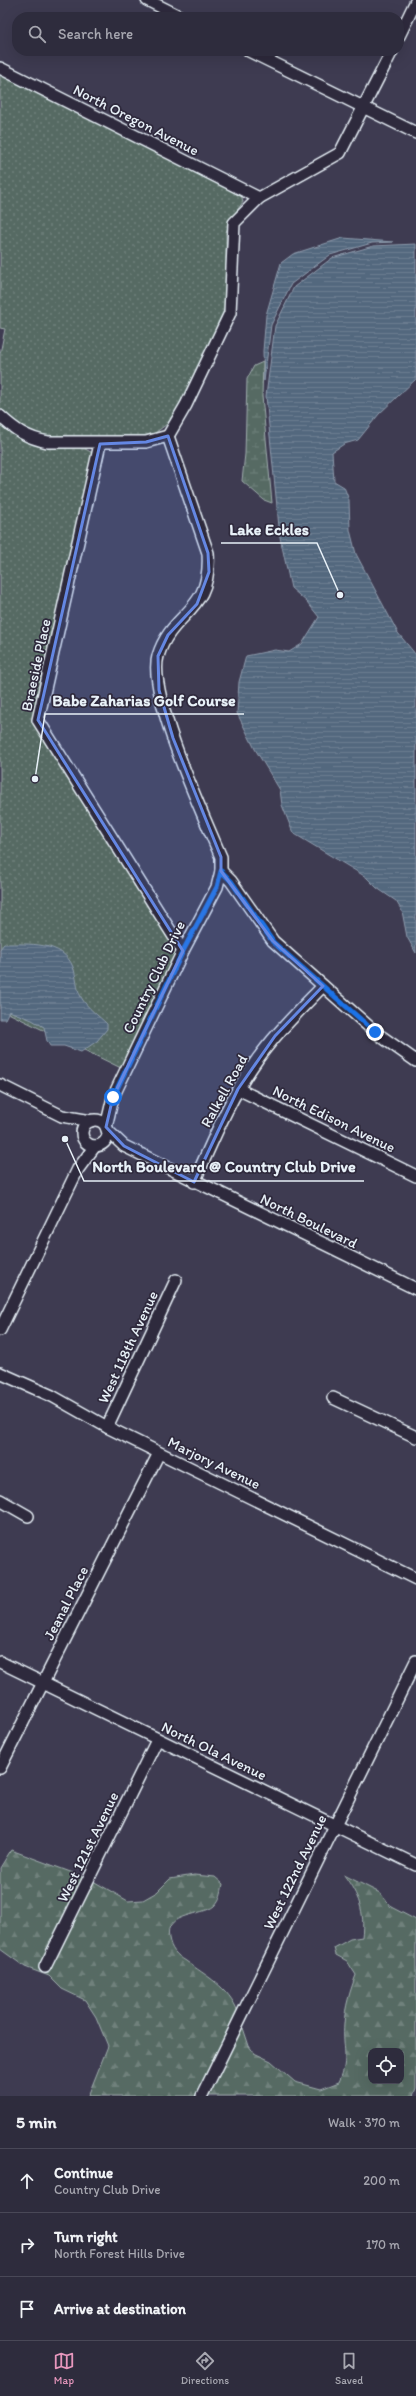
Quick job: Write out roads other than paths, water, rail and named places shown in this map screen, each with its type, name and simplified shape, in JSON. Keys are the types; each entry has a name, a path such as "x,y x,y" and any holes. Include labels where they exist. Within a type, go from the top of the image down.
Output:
{"street":[{"path":"147,0 171,12"},
{"path":"404,26 416,1"},
{"path":"259,56 416,133"},
{"path":"0,416 14,429 32,439 100,444 146,442 168,436 186,405 230,313 234,223 259,198 340,153 390,56"},
{"name":"North Oregon Avenue","path":"0,68 259,198"},
{"path":"168,436 208,553 209,572 206,586 196,604 168,635 158,656 156,673 159,690 173,738 221,857 221,871 231,881 273,942 375,1032 416,1061"},
{"name":"Braeside Place","path":"100,444 38,720 183,951"},
{"name":"Country Club Drive","path":"107,1128 113,1097 183,951 217,887 221,871"},
{"name":"Ralkell Road","path":"194,1182 238,1089 275,1036 323,986"},
{"path":"0,1085 62,1116 101,1122 107,1128 107,1138 78,1169 0,1330"},
{"name":"North Edison Avenue","path":"238,1089 416,1176"},
{"name":"Country Club Drive","path":"92,1121 113,1097"},
{"path":"62,1116 83,1138 98,1146"},
{"path":"78,1169 84,1126 92,1121"},
{"name":"North Boulevard","path":"107,1128 124,1146 194,1182 416,1290"},
{"name":"North Boulevard","path":"98,1146 124,1146"},
{"name":"West 118th Avenue","path":"107,1427 176,1280"},
{"name":"Marjory Avenue","path":"0,1373 52,1396 107,1427 416,1579"},
{"path":"333,1398 416,1437"},
{"name":"Jeanal Place","path":"0,1768 42,1682 159,1453"},
{"path":"0,1500 28,1516"},
{"name":"West 122nd Avenue","path":"202,2096 416,1661"},
{"name":"North Ola Avenue","path":"0,1662 157,1740 416,1865"},
{"name":"West 121st Avenue","path":"45,1968 157,1740"}],"water":[{"path":"343,238 393,242 372,243 330,255 291,284 271,325 264,381 263,351 266,315 281,263 293,254"},
{"path":"416,244 416,379 379,414 358,440 344,444 332,452 334,481 344,487 349,500 350,530 356,554 398,633 416,655 416,953 407,937 402,911 396,901 377,888 366,877 293,833 282,805 280,790 255,749 237,713 239,682 246,656 275,650 289,652 302,644 319,617 307,602 291,588 280,537 266,396 275,326 294,287 332,258 373,246"},
{"path":"4,944 34,944 53,948 61,952 68,959 73,967 81,997 107,1024 107,1029 97,1041 81,1052 64,1046 50,1046 47,1041 44,1027 32,1020 9,1011 5,1019 0,1019 0,949"}],"place":[{"name":"Lake Eckles","path":"340,595"},
{"name":"Babe Zaharias Golf Course","path":"35,779"},
{"name":"North Boulevard @ Country Club Drive","path":"65,1139"}]}
